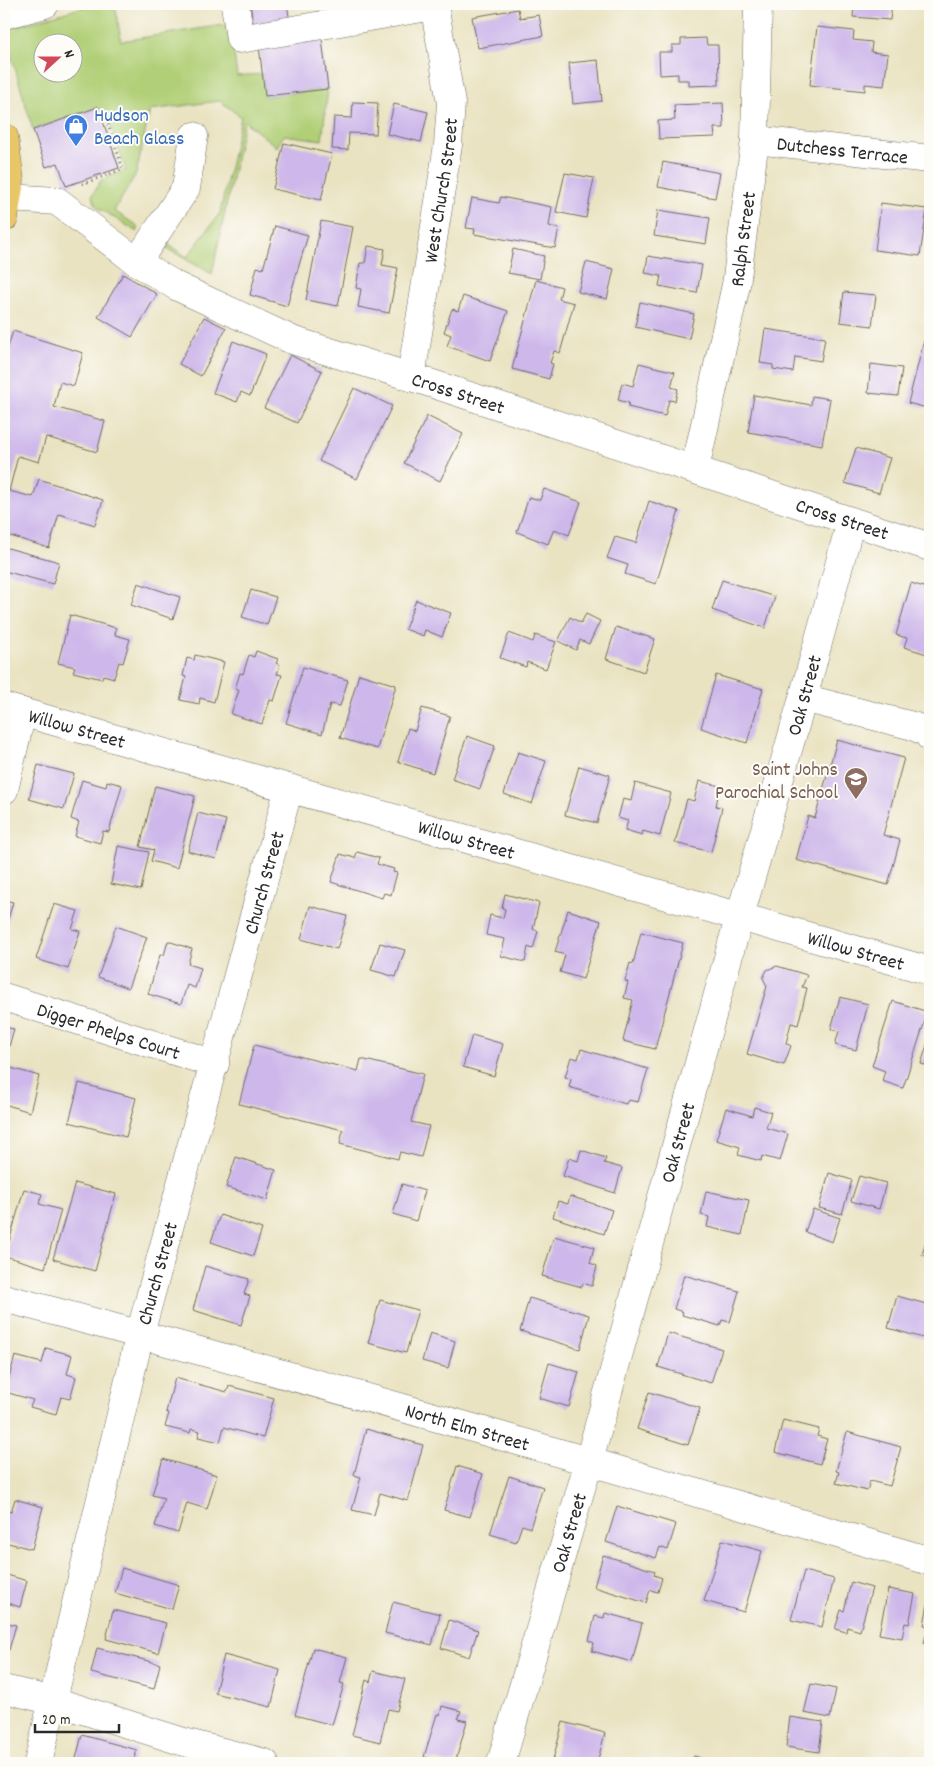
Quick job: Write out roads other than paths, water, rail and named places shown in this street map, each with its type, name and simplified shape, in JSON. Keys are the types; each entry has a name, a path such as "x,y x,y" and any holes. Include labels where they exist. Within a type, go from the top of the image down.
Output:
{"main road":[{"path":"4,137 10,180 6,208"}],"street":[{"path":"4,15 45,4"},
{"path":"235,4 240,39 434,5"},
{"name":"Ralph Street","path":"696,470 736,285 755,140 758,4"},
{"name":"West Church Street","path":"411,377 448,145 451,103 434,5"},
{"path":"137,262 186,188 194,136"},
{"name":"Dutchess Terrace","path":"755,140 930,158"},
{"name":"Cross Street","path":"6,208 56,202 137,262 176,286 292,340 411,377 930,547"},
{"name":"Oak Street","path":"502,1763 589,1461 730,947 803,698 850,521"},
{"path":"803,698 913,726 928,733 930,737"},
{"path":"4,738 12,709"},
{"path":"4,790 12,709"},
{"name":"Willow Street","path":"12,709 930,971"},
{"name":"Church Street","path":"38,1763 140,1334 289,788"},
{"name":"Digger Phelps Court","path":"4,997 215,1064"},
{"name":"North Elm Street","path":"4,1298 140,1334 589,1461 930,1561"},
{"path":"4,1689 54,1701 184,1742 265,1763"}],"place":[{"name":"Hudson Beach Glass","path":"76,147"},
{"name":"Saint Johns Parochial School","path":"856,800"}]}
